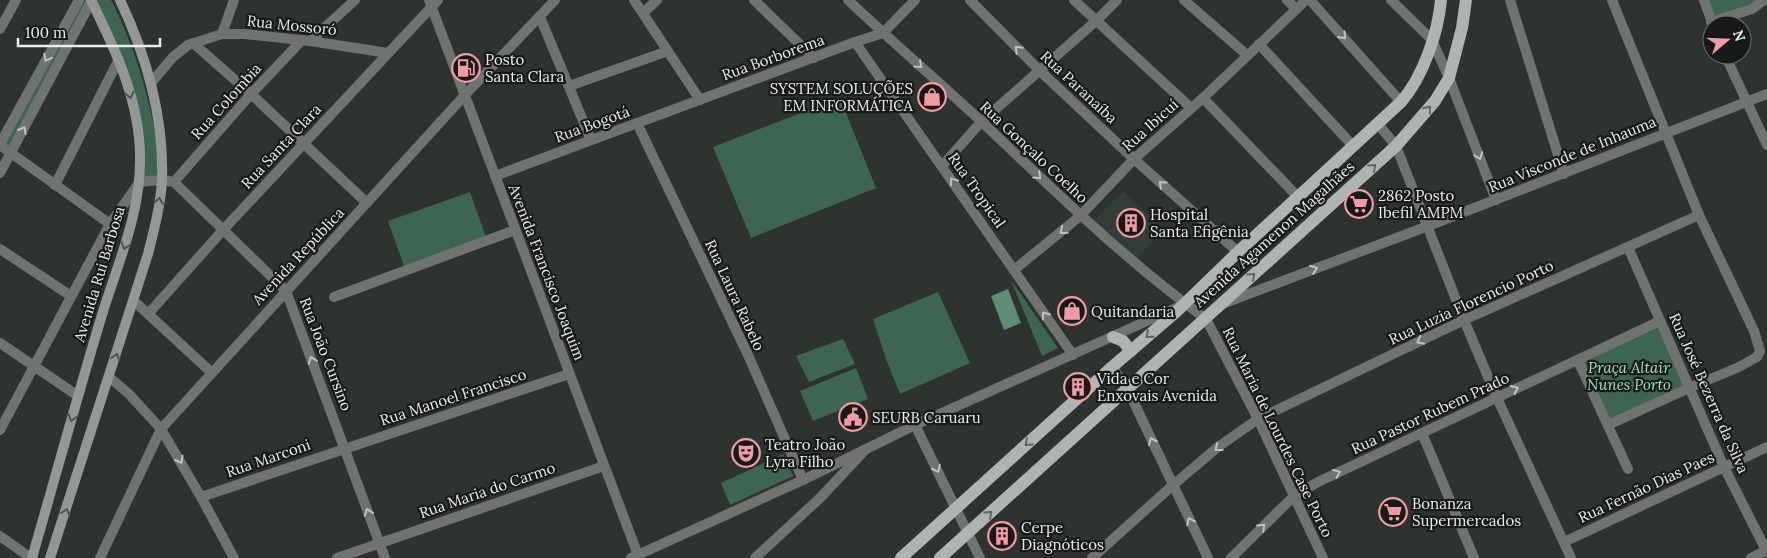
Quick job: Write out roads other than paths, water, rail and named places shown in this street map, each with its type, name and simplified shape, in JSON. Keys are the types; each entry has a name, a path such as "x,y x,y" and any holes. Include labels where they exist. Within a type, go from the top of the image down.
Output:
{"main road":[{"path":"50,558 134,301 158,212 162,180 161,145 151,83 120,0"},
{"name":"Avenida Agamenon Magalhães","path":"901,558 1185,303 1401,102 1410,92 1421,71 1432,40 1441,0"},
{"name":"Avenida Agamenon Magalhães","path":"940,558 1396,146 1435,101 1448,78 1462,28 1466,0"},
{"name":"Avenida Rui Barbosa","path":"32,558 108,292 127,240 140,182 137,127 130,92 119,59 92,1"},
{"path":"1113,336 1123,340 1131,351"}],"street":[{"path":"0,29 16,0"},
{"path":"79,0 0,144 110,224"},
{"path":"222,34 234,0"},
{"name":"Rua Colombia","path":"174,182 251,94 306,40 356,0"},
{"name":"Avenida República","path":"100,558 162,429 464,96 555,0"},
{"path":"634,0 700,100"},
{"path":"643,13 657,0"},
{"path":"754,0 814,58"},
{"name":"Rua Gonçalo Coelho","path":"848,0 982,122 1080,216 1185,303 1206,318"},
{"path":"883,32 915,0"},
{"name":"Rua Paranaíba","path":"970,0 1039,70 1134,159 1238,252"},
{"path":"1074,0 1191,108"},
{"path":"942,166 982,122 1096,21 1117,0"},
{"path":"1184,0 1247,55"},
{"path":"1287,0 1296,9"},
{"name":"Rua Ibicuí","path":"1014,270 1080,216 1134,159 1203,98 1306,0"},
{"path":"1310,0 1401,102"},
{"path":"1391,0 1432,40 1496,200"},
{"path":"1510,0 1564,174"},
{"path":"1608,425 1745,365 1757,357 1760,351 1754,330 1699,215 1612,0"},
{"path":"1704,0 1709,15"},
{"path":"1735,15 1752,9 1764,0"},
{"path":"0,173 92,1"},
{"name":"Rua Santa Clara","path":"149,314 223,230 388,53 432,2"},
{"name":"Avenida Francisco Joaquim","path":"432,2 464,96 604,466 635,556"},
{"path":"540,16 591,140"},
{"name":"Rua Borborema","path":"700,100 883,32"},
{"name":"Rua Mossoró","path":"151,83 173,57 193,43 222,34 244,34 306,40 388,53"},
{"name":"Rua Tropical","path":"855,42 1073,354"},
{"path":"193,43 251,94 367,203"},
{"path":"1259,44 1353,146"},
{"path":"570,86 668,51"},
{"path":"55,184 119,59"},
{"path":"1730,65 1767,145"},
{"name":"Rua Visconde de Inhauma","path":"1219,305 1564,174 1767,94"},
{"path":"1203,98 1298,197"},
{"name":"Rua Bogotá","path":"495,176 700,100"},
{"name":"Rua Laura Rabelo","path":"638,123 748,355 803,480"},
{"path":"1378,124 1396,146 1464,320 1497,398 1571,558"},
{"path":"0,430 110,224 140,182 162,180 174,182"},
{"name":"Rua João Cursino","path":"174,182 286,291 385,558"},
{"name":"Rua Luzia Florencio Porto","path":"1092,558 1172,485 1218,447 1258,419 1464,320 1699,215"},
{"path":"334,297 515,230"},
{"name":"Rua José Bezerra da Silva","path":"1628,247 1724,467 1767,551"},
{"path":"0,249 71,296"},
{"path":"134,301 212,373"},
{"path":"635,556 803,480 915,425 1185,303"},
{"name":"Rua Maria de Lourdes Case Porto","path":"1206,318 1258,419 1323,558"},
{"name":"Rua Pastor Rubem Prado","path":"1231,558 1294,496 1318,482 1660,321"},
{"path":"0,343 78,396"},
{"path":"1578,360 1628,469"},
{"path":"1112,367 1127,388 1208,558"},
{"name":"Rua Manoel Francisco","path":"345,448 569,374"},
{"path":"109,377 129,394 162,429 234,558"},
{"path":"915,425 980,558"},
{"path":"1422,433 1474,558"},
{"name":"Rua Fernão Dias Paes","path":"1564,542 1767,447"},
{"name":"Rua Marconi","path":"201,497 345,448"},
{"path":"755,558 821,497 865,450"},
{"name":"Rua Maria do Carmo","path":"338,558 604,466"},
{"path":"0,536 32,558"},
{"path":"1751,558 1767,551"}],"place":[{"name":"Posto Santa Clara","path":"466,68"},
{"name":"SYSTEM SOLUÇÕES EM INFORMÁTICA","path":"932,97"},
{"name":"2862 Posto Ibefil AMPM","path":"1359,204"},
{"name":"Hospital Santa Efigênia","path":"1131,223"},
{"name":"Quitandaria","path":"1072,311"},
{"name":"Vida e Cor Enxovais Avenida","path":"1078,387"},
{"name":"SEURB Caruaru","path":"853,417"},
{"name":"Teatro João Lyra Filho","path":"746,453"},
{"name":"Bonanza Supermercados","path":"1393,512"},
{"name":"Cerpe Diagnóticos","path":"1002,536"}],"park label":[{"name":"Praça Altair Nunes Porto","path":"1629,376"}]}
